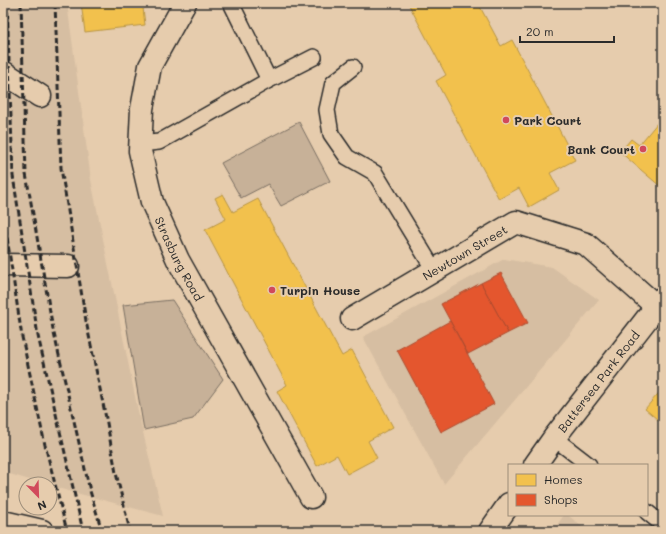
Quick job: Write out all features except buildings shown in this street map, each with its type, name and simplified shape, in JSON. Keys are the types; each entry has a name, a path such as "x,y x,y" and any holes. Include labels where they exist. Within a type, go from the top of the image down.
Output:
{"main road":[{"name":"Strasburg Road","path":"185,3 150,66 142,109 140,150 152,202 178,260 312,497"},
{"path":"3,72 40,96"},
{"name":"Newtown Street","path":"352,319 516,222 586,244 660,302"},
{"path":"3,265 68,266"},
{"name":"Battersea Park Road","path":"536,464 554,438 660,302"},
{"path":"490,531 508,505"},
{"path":"3,522 42,531"}],"lane":[{"path":"231,3 269,80"},
{"path":"140,144 159,142 269,80 314,57"},
{"path":"353,67 334,83 327,110 331,134 347,157 374,173 434,270"},
{"path":"554,438 588,464"},
{"path":"648,513 663,525"}],"shaded area":[{"path":"3,3 67,3 91,180 138,411 163,516 58,488 58,476 18,476 3,472 3,386 6,368 3,367 3,293 7,293 3,272"},
{"path":"299,122 330,181 281,206 268,184 241,198 221,163"},
{"path":"504,259 552,267 599,300 444,484 363,337"},
{"path":"172,300 223,379 193,419 144,430 123,305"},
{"path":"563,516 569,516 587,531 553,531"}],"railway":[{"path":"7,3 13,176 38,336 83,531"},
{"path":"21,3 26,174 53,329 90,491 102,531"},
{"path":"55,3 61,168 86,321 116,473 130,531"},
{"path":"3,211 22,337 45,445 67,531"}],"place":[{"name":"Park Court","path":"506,120"},
{"name":"Bank Court","path":"643,149"},
{"name":"Turpin House","path":"272,290"}]}
